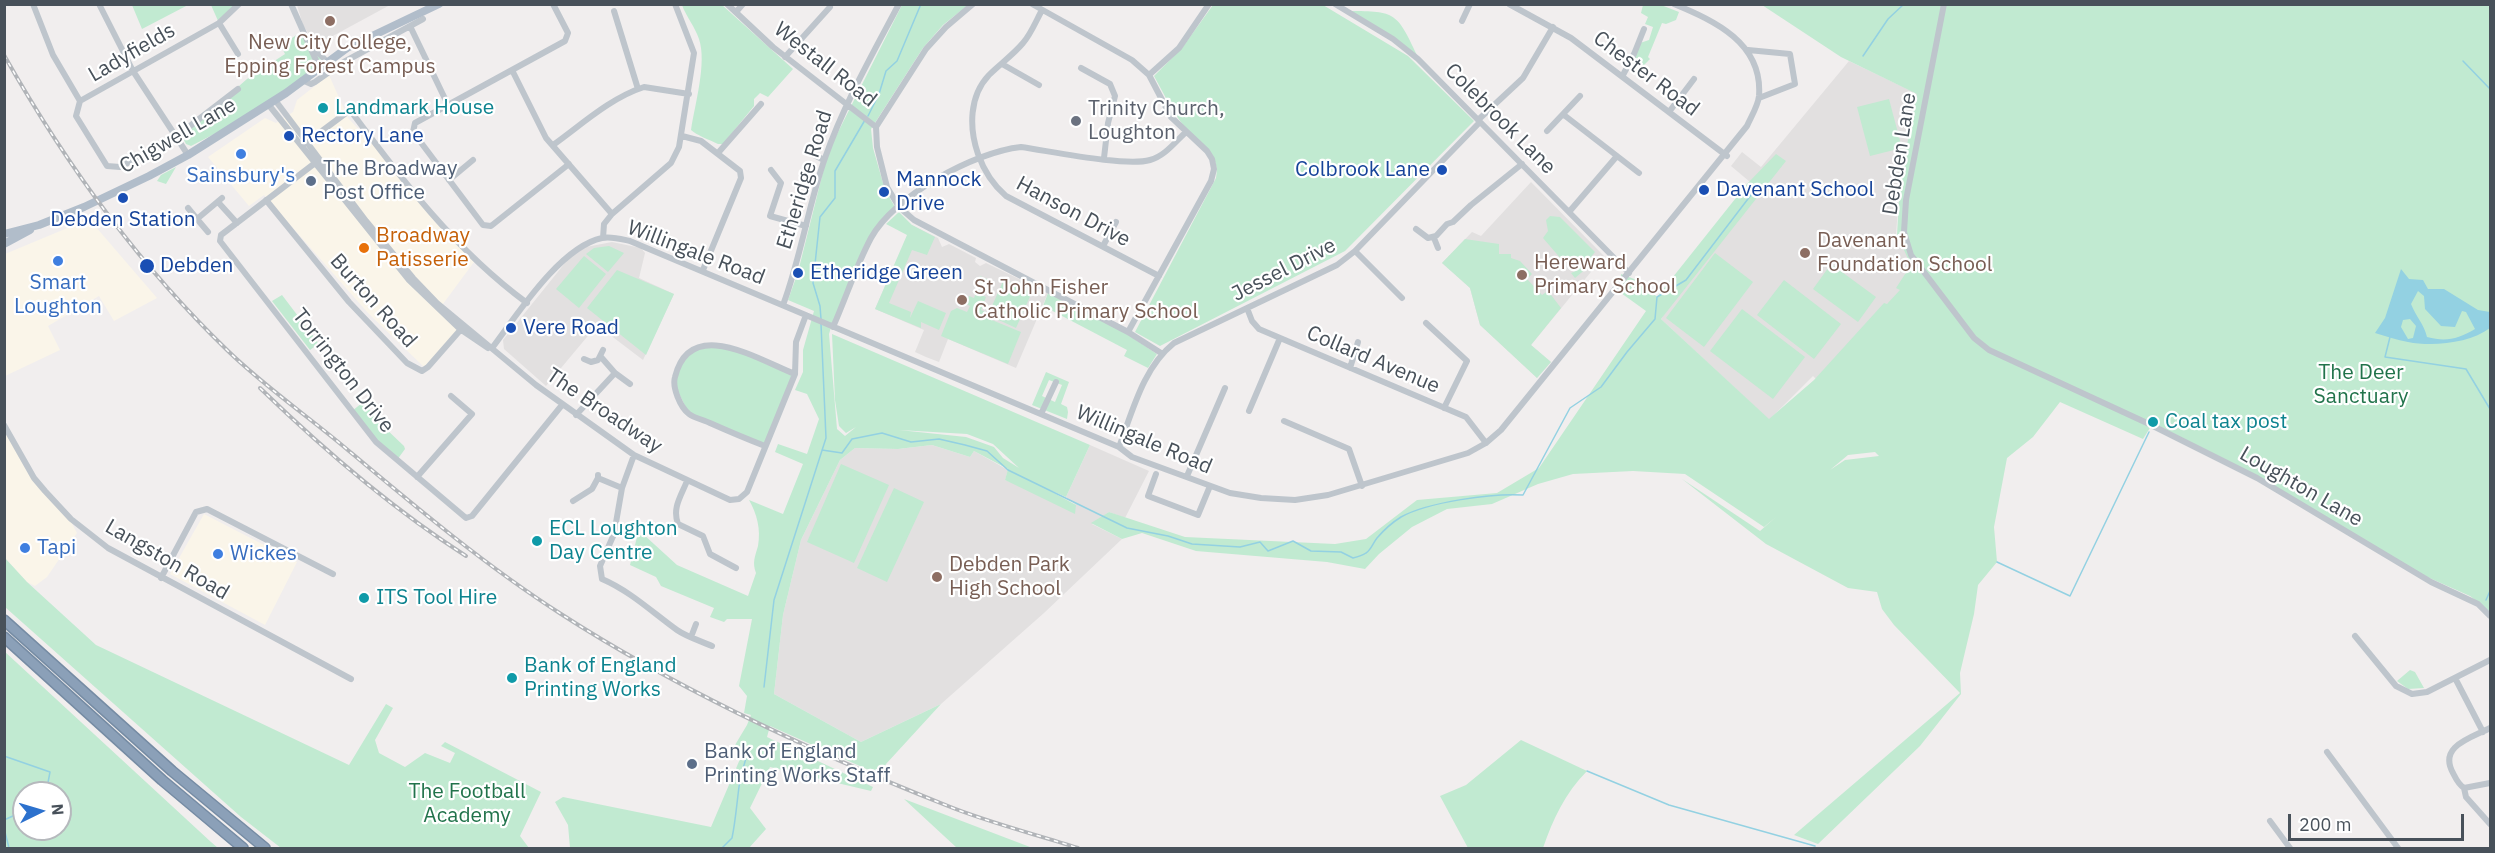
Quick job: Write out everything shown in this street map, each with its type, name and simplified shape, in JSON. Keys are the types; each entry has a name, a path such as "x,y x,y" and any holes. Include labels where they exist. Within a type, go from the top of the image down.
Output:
{"highway":[{"path":"4,620 172,771 265,849"},
{"path":"4,637 162,780 243,849"}],"main road":[{"path":"327,62 364,39 439,4"},
{"name":"Chigwell Lane","path":"4,244 39,225 92,204 188,155 271,102 327,62"},
{"name":"Chigwell Lane","path":"4,234 39,225"}],"street":[{"path":"33,4 52,56 80,101"},
{"path":"99,4 133,71 188,155"},
{"name":"Ladyfields","path":"238,89 177,136 120,167 108,166 76,116 80,101 219,23 239,4"},
{"path":"291,4 319,68"},
{"path":"553,4 568,33 565,41 415,123 413,132 483,225 491,226 569,164"},
{"path":"603,238 604,224 612,214 671,163 682,136 694,52 675,4"},
{"name":"Westall Road","path":"727,4 785,57 876,127"},
{"path":"736,12 742,4"},
{"name":"Etheridge Road","path":"783,305 824,160 846,104 899,4"},
{"path":"973,4 946,27 926,49 876,127 877,147 887,187 899,207 914,220 1128,332 1161,353"},
{"path":"1032,4 1132,60 1149,75 1171,117 1207,151 1214,169 1211,181 1128,332"},
{"path":"1149,75 1179,48 1209,4"},
{"name":"Colebrook Lane","path":"1335,4 1393,39 1418,59 1629,273"},
{"path":"1462,21 1470,4"},
{"name":"Chester Road","path":"1509,4 1553,27 1623,75 1725,156"},
{"path":"1674,4 1710,20 1732,35 1748,50 1758,74 1759,98 1795,84 1790,54 1748,50"},
{"name":"Debden Lane","path":"1944,4 1904,216 1904,232 1911,255 1974,338 1989,350 2089,397"},
{"path":"785,57 830,7"},
{"name":"Hanson Drive","path":"1042,10 1024,42 988,76 976,95 972,137 980,158 993,185 1006,196 1160,276"},
{"path":"614,11 638,89"},
{"path":"301,80 311,84 331,70 423,19"},
{"path":"219,23 238,54"},
{"path":"410,26 448,105"},
{"name":"Jessel Drive","path":"1119,447 1152,365 1161,353 1174,343 1320,274 1355,251 1523,78 1553,27"},
{"path":"1623,75 1644,28"},
{"path":"304,36 327,62"},
{"path":"1002,64 1039,85"},
{"path":"1081,68 1110,84 1116,96 1108,123 1104,158"},
{"path":"512,70 546,138 612,214"},
{"path":"1669,112 1694,79"},
{"path":"553,145 609,105 638,89 644,87 689,93"},
{"path":"1546,130 1564,115 1580,96"},
{"name":"Willingale Road","path":"492,348 563,259 586,243 603,238 630,241 1119,447 1132,457 1210,486 1230,493 1261,498 1295,500 1328,495 1468,453 1486,443 1501,430 1725,156 1747,126 1759,98"},
{"name":"The Broadway","path":"271,102 306,143 317,162"},
{"name":"The Broadway","path":"271,102 317,162 413,278 437,303 462,327 576,415 634,455 687,482 730,500 739,499 747,492 765,446"},
{"path":"718,153 761,104"},
{"path":"306,143 350,110 436,221 496,281 526,303"},
{"path":"1564,115 1639,173"},
{"path":"826,324 872,237 919,189 1005,148 1021,147 1128,161 1149,160 1163,154 1186,132"},
{"path":"682,136 701,141 740,171 741,178 703,270"},
{"path":"806,151 824,160"},
{"path":"1569,212 1617,156"},
{"path":"449,180 473,160"},
{"name":"Torrington Drive","path":"317,162 221,235 220,241 376,442 466,518 472,516 562,405"},
{"path":"1416,229 1428,238 1434,238 1522,164"},
{"path":"771,170 781,183 770,216 806,226"},
{"path":"197,219 220,200 237,223"},
{"name":"Burton Road","path":"266,200 349,302 416,370 422,371 428,367 462,327"},
{"path":"188,208 208,232"},
{"path":"1102,246 1116,222"},
{"path":"1434,238 1438,248"},
{"path":"1355,251 1402,298"},
{"name":"Collard Avenue","path":"1247,308 1252,321 1259,329 1466,417 1486,443"},
{"path":"795,374 721,345 706,344 690,349 678,364 673,381 679,400 689,414 765,446 795,374 796,342 806,315"},
{"path":"1426,323 1467,361 1444,408"},
{"path":"1249,411 1280,338"},
{"path":"1350,368 1358,342"},
{"path":"584,359 591,362 602,353 615,373 630,384"},
{"path":"576,415 615,373"},
{"path":"1041,414 1056,382"},
{"path":"1187,476 1225,388"},
{"path":"417,477 472,414 452,396"},
{"name":"Loughton Lane","path":"2089,397 2256,478 2431,582 2478,604 2490,616"},
{"path":"1284,421 1349,449 1362,486"},
{"name":"Langston Road","path":"4,425 34,478 65,513 108,548 351,679"},
{"path":"634,455 622,488 616,525 600,566 602,579 623,587 638,602 679,632 712,646"},
{"path":"1156,474 1148,496 1198,515 1210,486"},
{"path":"573,501 592,489 598,476 622,488"},
{"path":"687,482 675,508 674,515 678,524 703,536 710,554 736,568"},
{"path":"161,578 196,512 207,509 317,562 333,574"},
{"path":"692,637 696,624"},
{"path":"2355,636 2396,686 2407,693 2422,694 2490,660"},
{"path":"2455,678 2483,732"},
{"path":"2490,728 2453,748 2448,756 2449,766 2464,788 2466,797 2490,824"},
{"path":"2327,752 2398,849"},
{"path":"2464,788 2490,783"},
{"path":"2270,821 2290,849"}],"shaded area":[{"name":"New City College, Epping Forest Campus","path":"297,5 390,5 318,44 303,25"},
{"name":"Davenant Foundation School","path":"1849,61 1918,94 1900,180 1896,235 1918,271 2000,385 1889,452 1813,376 1769,420 1661,319 1750,182 1731,166 1742,152 1761,167"},
{"path":"329,75 348,118 385,157 435,222 474,262 440,308 462,326 424,367 368,313 264,195 249,206 208,157 265,118 276,123 293,112 297,100"},
{"name":"Hereward Primary School","path":"1531,182 1604,256 1531,345 1551,362 1537,378 1480,325 1470,288 1442,263 1472,232 1481,236"},
{"path":"89,219 157,298 114,321 99,296 48,326 60,350 5,376 5,254"},
{"name":"St John Fisher Catholic Primary School","path":"912,225 938,238 942,247 949,244 976,258 975,262 980,266 986,263 1048,293 1016,368 948,339 939,362 926,357 915,352 924,330 875,309"},
{"path":"612,242 641,248 645,253 639,278 674,294 643,360 597,325 546,386 504,349 503,340 569,258 586,247"},
{"path":"4,425 34,478 70,520 77,533 47,577 35,586 27,582 5,558"},
{"name":"Debden Park High School","path":"932,445 970,457 974,451 1008,470 1005,480 1076,505 1066,497 1090,445 1149,471 1125,518 1109,512 1092,524 1122,539 1044,613 941,704 861,742 774,694 783,615 801,540 840,460 855,448 898,449"},
{"path":"204,514 297,562 265,625 170,574"}],"green space":[{"path":"132,5 188,5 142,29"},
{"path":"211,5 239,5 219,23"},
{"path":"682,5 722,5 793,69 768,97 760,93 754,99 754,106 723,144 718,144 691,130 702,60 699,39"},
{"path":"902,5 968,5 943,25 923,48 871,129 873,148 885,190 895,207 882,219 833,321 829,334 837,429 845,436 856,427 846,433 839,426 835,400 832,334 1090,445 1066,497 1043,487 1076,505 1075,514 1005,480 1008,469 974,451 970,457 932,445 898,449 855,448 840,460 801,540 783,615 774,694 861,742 941,704 886,764 880,775 770,726 767,737 873,787 871,791 770,767 750,808 766,829 749,848 570,848 568,825 555,802 563,797 711,827 743,752 735,745 751,715 744,713 747,696 739,686 752,619 727,619 724,622 710,617 714,608 661,586 656,577 630,565 637,537 643,534 677,565 748,596 756,573 754,563 759,534 756,516 749,500 783,514 803,464 775,452 778,444 807,454 819,419 807,394 795,390 803,372 803,350 814,311 788,300 798,272 832,144","holes":["899,430 967,434 993,444 1019,468 1003,458 994,447 966,437"]},
{"path":"1213,5 1323,5 1408,56 1474,121 1345,251 1160,346 1135,332 1216,178 1217,168 1210,152 1178,118 1154,76 1182,48"},
{"path":"1643,5 1661,5 1679,12 1676,20 1666,24 1662,23 1648,57 1650,59 1635,74 1630,69 1640,43 1649,40 1653,27 1645,24 1648,17 1641,13"},
{"name":"The Deer Sanctuary","path":"1762,5 2490,5 2490,612 2470,596 2425,576 2257,476 2153,423 2143,439 2060,402 2033,437 2007,458 1994,527 1997,562 1978,585 1974,614 1960,673 1961,694 1920,746 1818,844 1794,835 1960,693 1894,625 1882,609 1877,592 1848,588 1766,544 1682,479 1760,531 1776,517 1764,527 1685,474 1633,471 1573,474 1538,484 1492,504 1447,509 1412,527 1379,554 1365,569 1327,562 1196,551 1142,533 1122,539 1091,523 1109,512 1185,537 1335,544 1366,539 1417,500 1497,493 1539,468 1646,311 1621,293 1621,274 1642,282 1657,297 1747,184 1776,154 1786,161 1661,319 1769,419 1814,380 1884,303 1887,304 1900,290 1896,288 1911,265 1897,235 1900,181 1917,94 1841,57","holes":["1875,452 1879,456 1845,460 1830,470 1848,455"]},
{"path":"1349,11 1377,12 1393,17 1405,30 1417,55"},
{"path":"301,32 327,62 245,118 191,146 186,144 182,136 247,79 285,54 282,48"},
{"path":"1889,99 1902,148 1870,156 1857,107"},
{"path":"176,167 166,184 157,181 161,175"},
{"path":"899,212 912,225 935,237 927,255 912,250 889,303 911,312 910,318 918,301 946,313 939,330 921,322 921,328 875,309 907,235 886,224"},
{"path":"1550,216 1560,217 1595,252 1591,257 1594,262 1575,278 1571,273 1578,270 1573,256 1562,260 1543,238 1548,231 1546,220"},
{"path":"1465,239 1499,244 1499,254 1511,254 1511,258 1520,261 1532,274 1527,279 1542,295 1548,291 1561,308 1531,345 1551,362 1537,378 1480,325 1470,288 1442,263"},
{"path":"609,246 624,253 608,272 586,254 594,248"},
{"path":"1715,253 1753,282 1704,347 1666,318"},
{"path":"584,256 606,274 579,308 556,289"},
{"path":"1831,264 1876,297 1858,322 1813,289"},
{"path":"617,270 674,294 646,355 587,308"},
{"path":"980,276 994,282 990,291 976,285"},
{"path":"1004,279 1032,292 1016,328 988,315"},
{"path":"1784,280 1841,324 1814,359 1757,315"},
{"path":"976,293 986,297 981,310 988,313 987,318 1021,332 1008,364 941,336 951,311 957,308 967,312 970,306 966,304 969,296 974,298"},
{"path":"1048,293 1127,334 1157,354 1148,368 1124,356 1127,350 1043,306"},
{"path":"282,295 317,341 318,344 310,350 272,301"},
{"path":"1742,309 1805,357 1773,399 1710,351"},
{"path":"721,345 795,374 765,446 689,414 673,381 690,349"},
{"path":"1046,372 1069,382 1061,404 1067,407 1067,419 1032,405","holes":["1049,380 1062,385 1055,402 1042,396"]},
{"path":"362,403 404,446 405,449 397,460 376,442 352,411"},
{"path":"841,464 889,485 854,563 807,542"},
{"path":"894,488 924,502 887,582 857,568"},
{"name":"The Football Academy","path":"5,558 27,582 96,645 349,765 386,704 393,708 375,740 379,753 405,767 425,753 450,763 455,753 441,746 445,742 541,792 520,836 529,848 281,848 241,817 5,607"},
{"path":"4,651 218,848 5,848"},
{"path":"2410,670 2415,672 2424,688 2408,689 2397,681"},
{"path":"1521,740 1587,771 1572,788 1560,807 1543,848 1468,848 1440,796 1466,785"},
{"path":"904,799 1030,847 1034,848 957,848"}],"water":[{"path":"2401,269 2409,279 2423,280 2428,289 2444,289 2478,310 2490,312 2490,328 2462,340 2440,344 2418,343 2375,333 2385,318","holes":["2418,291 2424,296 2425,309 2441,326 2455,327 2462,311 2466,312 2475,329 2452,339 2427,337 2411,304","2410,319 2416,326 2413,338 2408,339 2401,327 2403,320"]}],"waterway":[{"path":"868,116 879,94 886,71 897,61 921,4"},
{"path":"1863,56 1888,19 1904,4"},
{"path":"2463,61 2490,89"},
{"path":"821,319 820,306 813,283 820,217 835,198 835,171 865,120"},
{"path":"822,450 842,453 852,439 882,433 911,442 939,439 987,451 1008,470 1127,528 1168,536 1192,544 1240,547 1260,542 1268,551 1293,541 1311,551 1341,552 1355,558 1368,552 1388,527 1401,517 1413,512 1461,500 1495,495 1523,495 1570,408 1601,387 1655,319 1657,297 1686,280 1754,191"},
{"path":"764,687 774,600 826,438 821,324"},
{"path":"2390,337 2385,357 2466,369 2490,409"},
{"path":"1997,562 2070,596 2149,432"},
{"path":"2486,600 2490,591"},
{"path":"722,848 732,838 747,747"},
{"path":"4,756 50,772 48,781"},
{"path":"1587,771 1669,805 1815,846"},
{"path":"4,820 12,816"},
{"path":"4,828 9,848"}],"railway":[{"path":"4,55 52,135 105,211 163,283 194,317 256,377 426,515 533,596 653,669 799,742 948,806 1078,848"},
{"path":"260,388 359,477 438,538 466,556"}],"place":[{"name":"New City College, Epping Forest Campus","path":"330,21"},
{"name":"Landmark House","path":"323,108"},
{"name":"Trinity Church, Loughton","path":"1076,121"},
{"name":"Rectory Lane","path":"289,136"},
{"name":"Sainsbury's","path":"241,154"},
{"name":"Colbrook Lane","path":"1442,170"},
{"name":"The Broadway Post Office","path":"311,181"},
{"name":"Davenant School","path":"1704,190"},
{"name":"Mannock Drive","path":"884,192"},
{"name":"Debden Station","path":"123,198"},
{"name":"Broadway Patisserie","path":"364,248"},
{"name":"Davenant Foundation School","path":"1805,253"},
{"name":"Smart Loughton","path":"58,261"},
{"name":"Debden","path":"147,266"},
{"name":"Etheridge Green","path":"798,273"},
{"name":"Hereward Primary School","path":"1522,275"},
{"name":"St John Fisher Catholic Primary School","path":"962,300"},
{"name":"Vere Road","path":"511,328"},
{"name":"Coal tax post","path":"2153,422"},
{"name":"ECL Loughton Day Centre","path":"537,541"},
{"name":"Tapi","path":"25,548"},
{"name":"Wickes","path":"218,554"},
{"name":"Debden Park High School","path":"937,577"},
{"name":"ITS Tool Hire","path":"364,598"},
{"name":"Bank of England Printing Works","path":"512,678"},
{"name":"Bank of England Printing Works Staff","path":"692,764"}]}
